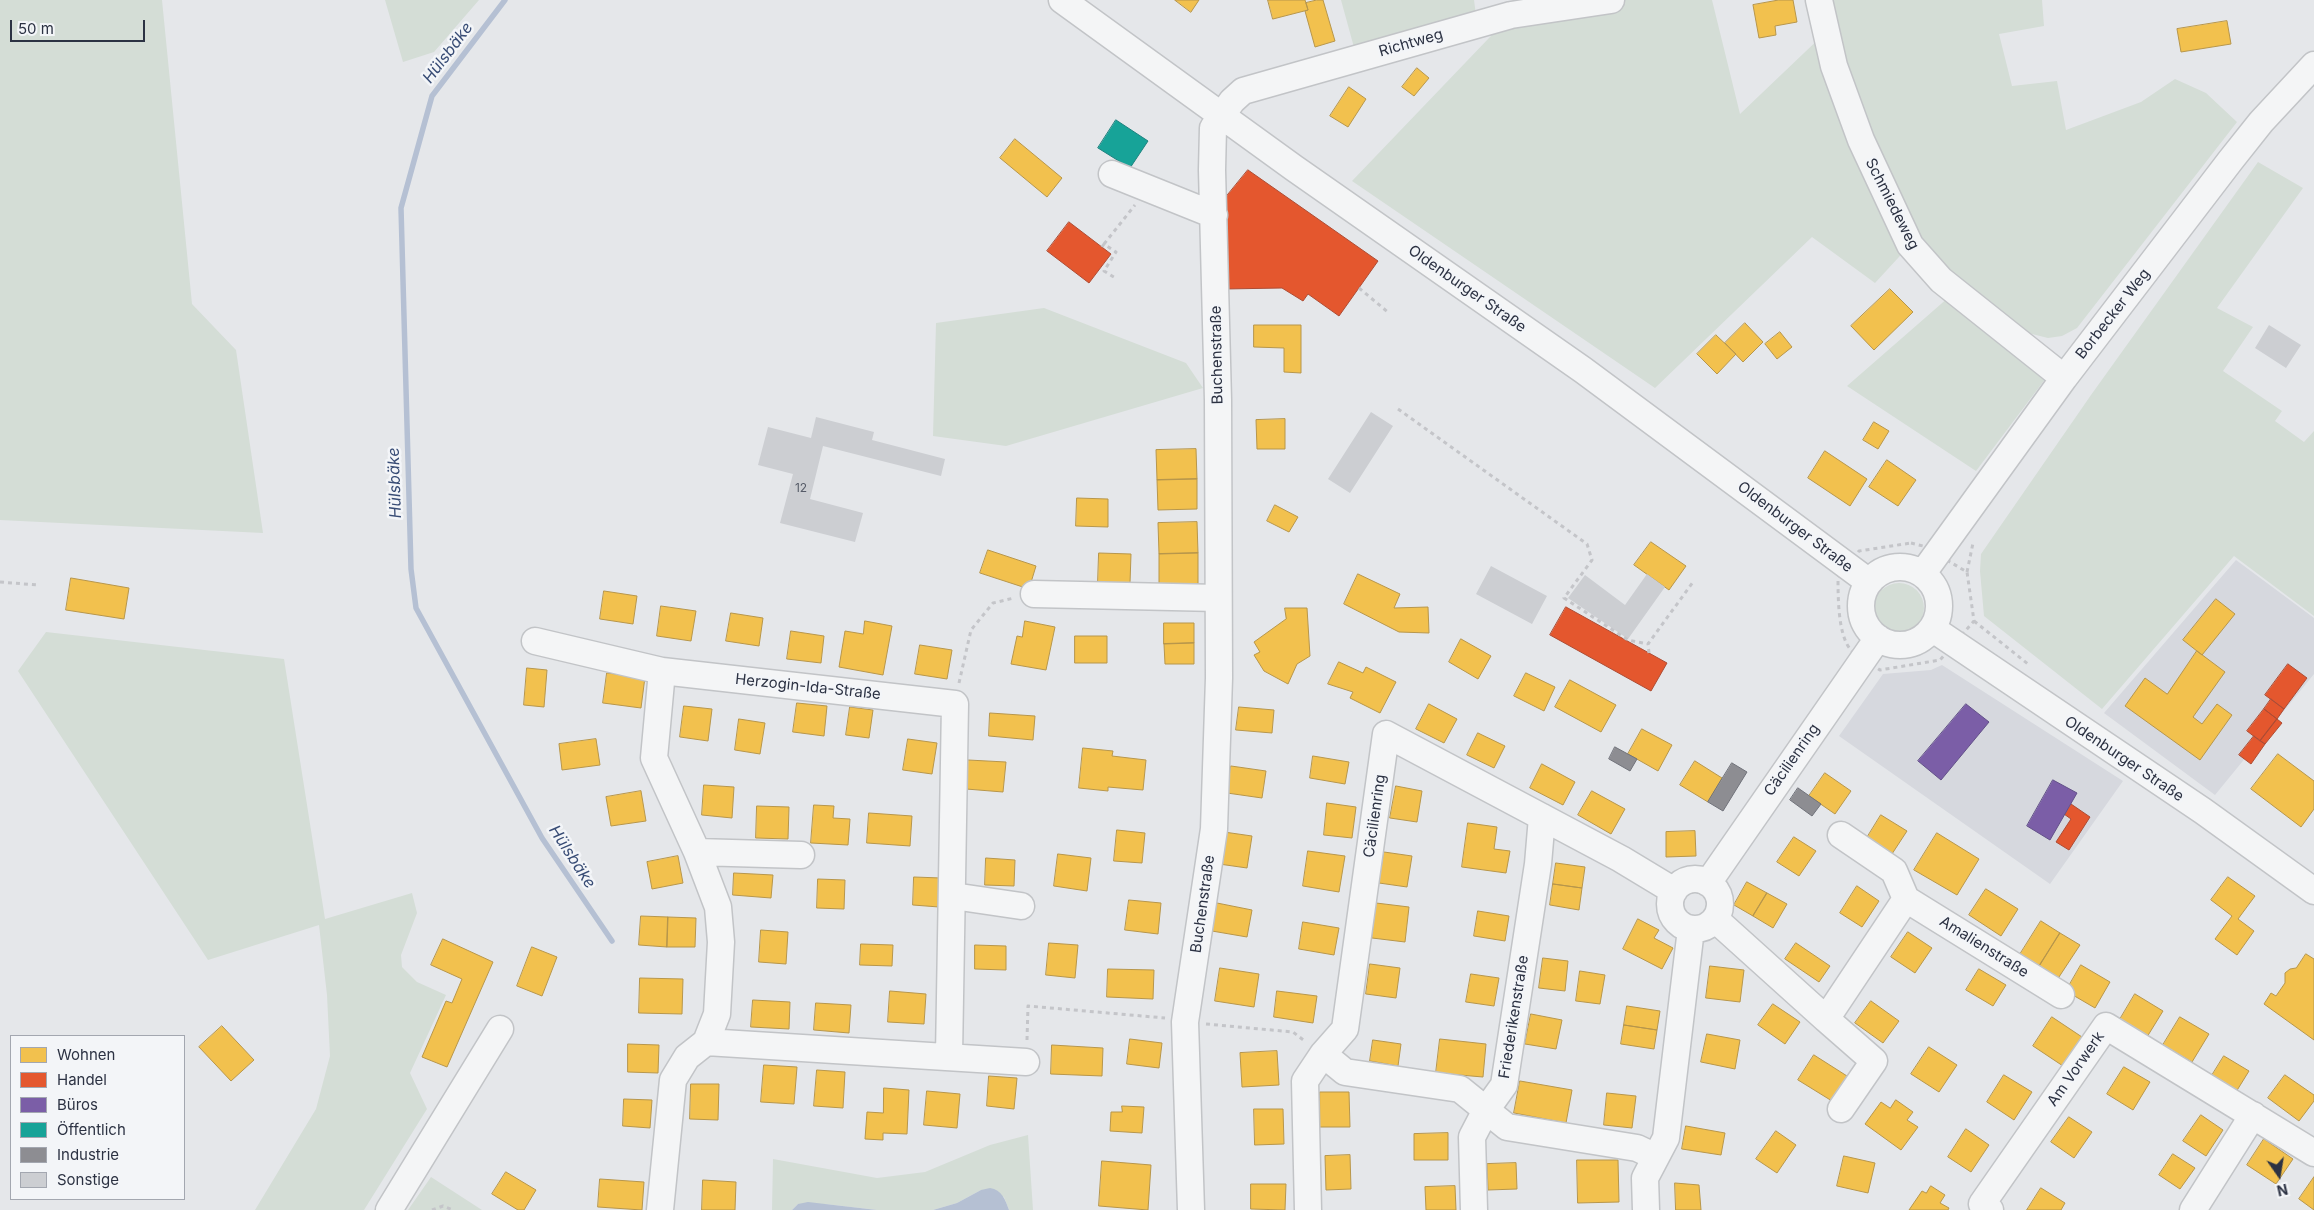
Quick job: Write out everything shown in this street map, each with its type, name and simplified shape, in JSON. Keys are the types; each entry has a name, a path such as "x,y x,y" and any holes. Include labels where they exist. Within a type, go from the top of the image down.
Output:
{"street":[{"name":"Oldenburger Straße","path":"1062,0 1222,114 1294,168 1583,370 1869,582"},
{"name":"Richtweg","path":"1222,114 1243,91 1511,15 1611,0"},
{"name":"Schmiedeweg","path":"1819,0 1834,66 1857,131 1910,245 1941,280 2064,378"},
{"name":"Borbecker Weg","path":"1923,573 2064,378 2230,161 2262,122 2314,65"},
{"name":"Buchenstraße","path":"1191,1210 1185,1022 1214,829 1219,687 1218,400 1213,128 1222,114"},
{"path":"1112,174 1214,216"},
{"path":"1898,566 1911,567 1923,573 1932,581 1938,593 1940,605 1933,629 1923,638 1912,644 1898,645 1878,638 1866,625 1861,613 1861,600 1869,582 1885,569 1898,566"},
{"path":"1034,594 1218,598"},
{"name":"Oldenburger Straße","path":"1933,629 2203,812 2314,891"},
{"name":"Cäcilienring","path":"1708,883 1878,638"},
{"name":"Herzogin-Ida-Straße","path":"535,642 662,671 955,704"},
{"path":"660,1210 673,1080 687,1057 706,1042 717,1014 721,942 718,907 697,852 654,758 662,671"},
{"path":"949,1056 955,704"},
{"name":"Cäcilienring","path":"1308,1210 1305,1081 1323,1054 1345,1029 1386,734 1621,859 1674,891"},
{"name":"Friederikenstraße","path":"1474,1210 1472,1136 1486,1110 1504,1086 1538,864 1542,817"},
{"path":"1826,1019 1906,899 1894,871 1841,835"},
{"path":"697,852 801,855"},
{"path":"1689,880 1699,880 1708,883 1720,899 1720,906 1715,919 1704,927 1691,928 1677,921 1672,914 1671,898 1674,891 1681,884 1689,880"},
{"path":"953,896 1021,906"},
{"name":"Amalienstraße","path":"1906,899 2061,995"},
{"path":"1715,919 1874,1061 1841,1109"},
{"path":"1646,1210 1645,1178 1666,1138 1691,928"},
{"name":"Am Vorwerk","path":"1986,1207 2106,1026 2314,1153"},
{"path":"388,1210 500,1029"},
{"path":"706,1042 1026,1062"},
{"path":"1323,1054 1345,1072 1460,1089 1507,1128 1637,1148 1656,1157"},
{"path":"2193,1210 2253,1115"}],"path":[{"path":"1117,279 1104,271 1116,252 1103,246 1148,189"},
{"path":"1359,288 1389,313"},
{"path":"1398,409 1587,544 1592,560 1564,598 1628,640 1648,644"},
{"path":"0,582 38,585"},
{"path":"1649,653 1648,644 1693,582"},
{"path":"955,704 971,630 993,603 1034,594"},
{"path":"1026,1062 1028,1006 1293,1032 1323,1054"},
{"path":"432,1210 443,1206 454,1210"}],"shaded area":[{"path":"0,0 162,0 192,304 236,350 263,533 0,520"},
{"path":"385,0 479,0 434,52 403,62"},
{"path":"1341,0 1474,0 1476,15 1355,51"},
{"path":"1611,0 1712,0 1740,114 1826,32 1819,0 2042,0 2044,26 1999,34 2012,86 2057,81 2066,130 2141,102 2175,79 2206,93 2237,122 2077,328 2062,336 2048,338 2024,332 1910,245 1875,283 1812,237 1655,388 1352,181 1511,15"},
{"path":"2258,162 2303,188 2217,308 2253,327 2223,371 2282,411 2275,421 2304,442 2314,431 2314,616 2234,556 2102,709 1984,616 1980,571 1981,554 2091,395"},
{"path":"1949,297 2046,378 1976,471 1847,386"},
{"path":"1044,308 1186,363 1203,388 1006,446 933,436 936,323"},
{"path":"2236,560 2314,618 2314,674 2215,795 2104,713"},
{"path":"1894,583 1904,583 1917,590 1924,603 1924,613 1917,626 1904,633 1894,633 1885,629 1878,622 1874,613 1874,603 1878,594 1885,587"},
{"path":"46,632 284,659 325,919 412,893 417,913 401,955 402,967 417,982 446,995 410,1073 427,1109 364,1210 255,1210 316,1109 330,1056 327,995 319,925 208,960 18,671"},
{"path":"1942,665 2123,781 2050,884 1839,736 1883,674 1931,670"},
{"path":"1028,1135 1033,1210 1009,1210 1004,1197 981,1190 957,1203 933,1210 877,1210 825,1204 798,1204 792,1210 772,1210 773,1159 877,1178 925,1172 990,1145"},
{"path":"431,1177 482,1210 408,1210"}],"water":[{"path":"990,1188 1000,1193 1009,1210 933,1210 957,1203 981,1190"},
{"path":"808,1202 877,1210 792,1210 798,1204"}],"building: Wohnen":[{"path":"1175,0 1199,0 1191,12"},
{"path":"1268,0 1305,0 1308,10 1273,19"},
{"path":"1323,0 1335,41 1315,47 1305,11 1308,10 1306,3"},
{"path":"1779,0 1793,0 1797,22 1775,26 1776,35 1759,38 1753,5"},
{"path":"2227,21 2231,44 2181,52 2177,29"},
{"path":"1417,68 1429,78 1414,96 1402,87"},
{"path":"1349,87 1366,99 1348,127 1330,116"},
{"path":"1015,139 1062,178 1047,197 1000,158"},
{"path":"1890,289 1913,312 1874,350 1851,326"},
{"path":"1745,323 1763,342 1743,362 1725,343"},
{"path":"1254,325 1301,325 1301,373 1284,372 1284,348 1254,347"},
{"path":"1780,332 1792,347 1777,359 1765,344"},
{"path":"1716,335 1736,354 1717,374 1697,354"},
{"path":"1285,419 1285,449 1257,449 1256,420"},
{"path":"1874,422 1889,431 1878,449 1863,440"},
{"path":"1196,449 1197,479 1157,480 1156,450"},
{"path":"1825,451 1867,479 1850,506 1808,478"},
{"path":"1887,460 1916,480 1898,506 1869,487"},
{"path":"1197,479 1197,509 1158,510 1157,480"},
{"path":"1077,498 1108,499 1108,527 1076,526"},
{"path":"1275,505 1298,517 1289,532 1267,521"},
{"path":"1197,522 1198,553 1159,554 1158,523"},
{"path":"1651,542 1686,566 1669,590 1634,565"},
{"path":"988,550 1036,566 1029,589 980,573"},
{"path":"1099,553 1131,554 1130,583 1098,582"},
{"path":"1198,553 1198,584 1159,584 1159,554"},
{"path":"1358,574 1400,594 1394,608 1428,607 1429,633 1399,632 1344,604"},
{"path":"71,578 129,588 124,619 66,610"},
{"path":"604,591 637,596 633,624 600,619"},
{"path":"2216,599 2235,614 2202,655 2183,640"},
{"path":"661,606 696,611 691,641 657,636"},
{"path":"1285,608 1307,608 1310,656 1297,664 1288,684 1264,671 1254,655 1260,652 1254,642 1286,619"},
{"path":"731,613 763,618 759,646 726,641"},
{"path":"865,621 892,626 883,675 839,667 845,631 863,634"},
{"path":"1025,621 1055,627 1046,670 1011,664 1017,636 1022,637"},
{"path":"1164,623 1194,623 1194,643 1164,644"},
{"path":"791,631 824,636 821,663 787,659"},
{"path":"1075,636 1107,636 1107,663 1075,663"},
{"path":"1461,639 1491,656 1478,679 1449,662"},
{"path":"1194,643 1194,664 1165,664 1164,644"},
{"path":"920,645 952,650 947,679 915,674"},
{"path":"2197,651 2225,672 2193,717 2202,724 2217,704 2232,715 2200,760 2125,706 2145,678 2167,694"},
{"path":"1339,662 1363,673 1366,667 1396,682 1380,713 1350,698 1353,692 1328,684"},
{"path":"527,668 547,670 544,707 524,705"},
{"path":"607,673 645,677 641,708 603,703"},
{"path":"1526,673 1555,687 1544,711 1514,696"},
{"path":"1570,680 1616,705 1601,732 1555,707"},
{"path":"797,703 827,706 824,736 793,732"},
{"path":"1429,704 1457,719 1444,743 1416,729"},
{"path":"684,706 712,709 708,741 680,737"},
{"path":"850,707 873,710 869,738 846,735"},
{"path":"1239,707 1274,710 1272,733 1236,730"},
{"path":"990,713 1035,716 1033,740 989,736"},
{"path":"739,719 765,723 760,754 735,750"},
{"path":"1642,729 1672,745 1658,771 1628,754"},
{"path":"1478,733 1505,746 1494,768 1467,755"},
{"path":"596,739 600,765 562,770 559,744"},
{"path":"908,739 937,743 932,774 903,770"},
{"path":"1083,748 1113,751 1112,756 1146,760 1143,790 1108,787 1108,791 1079,788"},
{"path":"2278,754 2314,781 2314,809 2301,827 2251,789"},
{"path":"1313,756 1349,762 1345,784 1310,778"},
{"path":"968,760 1006,762 1003,792 966,789"},
{"path":"1695,761 1722,778 1708,802 1680,785"},
{"path":"1542,764 1575,782 1563,805 1530,788"},
{"path":"1231,766 1266,771 1262,798 1227,793"},
{"path":"1825,773 1851,791 1835,814 1809,796"},
{"path":"704,785 734,787 732,818 702,815"},
{"path":"1396,786 1422,791 1417,822 1390,818"},
{"path":"641,791 646,821 611,826 606,797"},
{"path":"1592,791 1625,809 1611,834 1578,815"},
{"path":"1327,803 1356,807 1352,838 1324,835"},
{"path":"814,805 834,806 833,818 850,819 848,845 811,843"},
{"path":"757,806 789,807 788,839 756,838"},
{"path":"869,813 912,816 910,846 867,843"},
{"path":"1881,815 1907,831 1890,857 1865,841"},
{"path":"1468,823 1497,827 1494,849 1510,851 1506,873 1462,867"},
{"path":"1117,830 1145,833 1142,863 1114,861"},
{"path":"1695,831 1696,856 1666,857 1666,832"},
{"path":"1224,832 1252,836 1247,868 1219,864"},
{"path":"1937,833 1979,859 1957,895 1914,870"},
{"path":"1794,837 1816,851 1799,876 1777,862"},
{"path":"1308,851 1345,856 1339,892 1303,886"},
{"path":"1384,852 1412,856 1407,887 1379,883"},
{"path":"1058,854 1091,858 1087,891 1054,886"},
{"path":"678,856 683,883 652,889 647,862"},
{"path":"986,858 1015,860 1014,886 985,885"},
{"path":"1556,863 1585,867 1582,888 1553,884"},
{"path":"734,873 773,875 771,898 733,895"},
{"path":"914,877 941,878 939,907 913,905"},
{"path":"2228,877 2255,896 2238,919 2254,931 2237,955 2215,939 2232,916 2211,900"},
{"path":"818,879 845,880 844,909 817,908"},
{"path":"1747,882 1767,893 1753,916 1734,905"},
{"path":"1553,884 1582,888 1579,910 1550,905"},
{"path":"1857,886 1879,901 1862,927 1840,913"},
{"path":"1986,889 2018,909 2001,936 1969,915"},
{"path":"1767,893 1787,904 1773,928 1753,916"},
{"path":"1129,900 1161,903 1158,934 1125,930"},
{"path":"1212,902 1252,910 1247,937 1206,930"},
{"path":"1376,903 1409,907 1405,942 1372,938"},
{"path":"1478,911 1509,916 1505,941 1474,936"},
{"path":"641,916 668,917 667,947 639,945"},
{"path":"668,917 696,918 695,947 667,947"},
{"path":"1638,919 1659,930 1654,938 1673,948 1662,969 1623,949"},
{"path":"2041,921 2060,933 2038,968 2019,956"},
{"path":"1303,922 1339,928 1334,955 1299,949"},
{"path":"761,930 788,932 786,964 759,962"},
{"path":"1908,932 1932,948 1915,973 1891,957"},
{"path":"2060,933 2080,945 2057,980 2038,968"},
{"path":"443,939 493,962 447,1067 422,1057 446,1001 452,1003 462,979 431,965"},
{"path":"1049,943 1078,945 1075,978 1046,975"},
{"path":"1796,943 1830,966 1819,982 1785,959"},
{"path":"861,944 893,945 892,966 860,965"},
{"path":"975,945 1006,946 1006,970 975,969"},
{"path":"532,947 557,957 542,996 517,986"},
{"path":"2306,954 2314,959 2314,1040 2264,1004 2271,993 2276,996 2285,983 2285,973 2290,969 2296,968"},
{"path":"1543,958 1568,961 1565,991 1539,988"},
{"path":"1370,964 1400,968 1396,998 1366,994"},
{"path":"2081,965 2110,982 2095,1008 2066,991"},
{"path":"1710,966 1744,970 1740,1002 1706,998"},
{"path":"1220,968 1259,974 1254,1007 1215,1001"},
{"path":"1108,969 1154,970 1153,999 1107,997"},
{"path":"1979,969 2006,985 1993,1006 1966,990"},
{"path":"1580,971 1605,975 1600,1004 1576,1001"},
{"path":"1471,974 1499,978 1494,1006 1466,1002"},
{"path":"640,978 683,979 682,1014 639,1013"},
{"path":"890,991 926,994 924,1024 888,1022"},
{"path":"1277,991 1317,996 1313,1023 1274,1017"},
{"path":"2135,994 2163,1011 2147,1037 2119,1021"},
{"path":"753,1000 790,1002 789,1029 751,1027"},
{"path":"1871,1001 1899,1021 1883,1043 1855,1023"},
{"path":"816,1003 851,1005 849,1033 814,1030"},
{"path":"1773,1004 1800,1022 1785,1044 1758,1025"},
{"path":"1627,1006 1660,1011 1657,1030 1624,1025"},
{"path":"1531,1014 1562,1020 1556,1049 1525,1044"},
{"path":"2052,1017 2082,1037 2063,1066 2033,1046"},
{"path":"2180,1017 2209,1034 2192,1062 2163,1045"},
{"path":"1624,1025 1657,1030 1654,1049 1621,1044"},
{"path":"222,1026 254,1060 231,1081 199,1047"},
{"path":"1707,1034 1740,1040 1735,1069 1701,1062"},
{"path":"1130,1039 1162,1043 1159,1068 1127,1064"},
{"path":"1440,1039 1486,1044 1483,1077 1436,1073"},
{"path":"1373,1040 1401,1044 1398,1066 1370,1061"},
{"path":"628,1044 659,1045 658,1073 628,1072"},
{"path":"1052,1045 1103,1048 1102,1076 1051,1074"},
{"path":"1929,1047 1957,1065 1939,1092 1911,1074"},
{"path":"1277,1051 1279,1085 1242,1087 1240,1053"},
{"path":"1814,1055 1847,1076 1832,1101 1798,1080"},
{"path":"2224,1056 2249,1071 2236,1092 2211,1077"},
{"path":"764,1065 797,1067 794,1104 761,1102"},
{"path":"2124,1067 2150,1082 2133,1110 2107,1094"},
{"path":"817,1070 845,1072 843,1108 814,1106"},
{"path":"2004,1075 2032,1092 2014,1120 1987,1102"},
{"path":"2285,1075 2314,1095 2314,1101 2299,1121 2268,1098"},
{"path":"989,1076 1017,1078 1014,1109 987,1106"},
{"path":"1520,1081 1572,1090 1566,1123 1514,1113"},
{"path":"691,1084 719,1084 718,1120 690,1119"},
{"path":"884,1088 909,1090 907,1134 883,1133 883,1140 865,1139 867,1112 883,1113"},
{"path":"927,1091 960,1094 957,1128 924,1125"},
{"path":"1320,1092 1349,1092 1350,1127 1320,1127"},
{"path":"1607,1093 1636,1096 1632,1128 1604,1125"},
{"path":"624,1099 652,1100 650,1128 623,1126"},
{"path":"1896,1100 1913,1112 1907,1120 1918,1127 1901,1150 1865,1124 1881,1102 1890,1108"},
{"path":"1122,1106 1144,1107 1142,1133 1110,1131 1111,1112 1122,1112"},
{"path":"1254,1109 1283,1109 1284,1144 1255,1145"},
{"path":"2201,1115 2223,1130 2206,1156 2183,1141"},
{"path":"2069,1117 2092,1132 2074,1158 2051,1142"},
{"path":"1686,1126 1725,1133 1721,1155 1682,1149"},
{"path":"1966,1129 1989,1145 1971,1172 1948,1157"},
{"path":"1776,1131 1796,1145 1777,1173 1756,1159"},
{"path":"1448,1133 1448,1160 1414,1160 1414,1134"},
{"path":"2264,1139 2293,1159 2276,1184 2247,1165"},
{"path":"2173,1154 2195,1168 2180,1189 2159,1175"},
{"path":"1350,1155 1351,1189 1326,1190 1325,1156"},
{"path":"1844,1156 1875,1163 1868,1193 1837,1186"},
{"path":"1577,1160 1618,1160 1619,1202 1578,1203"},
{"path":"1102,1161 1151,1165 1148,1210 1099,1206"},
{"path":"1516,1163 1517,1189 1488,1190 1487,1164"},
{"path":"506,1172 536,1190 524,1210 518,1210 492,1194"},
{"path":"2314,1177 2314,1210 2299,1199"},
{"path":"600,1179 644,1182 642,1210 598,1207"},
{"path":"703,1180 736,1182 735,1210 702,1210"},
{"path":"1675,1183 1699,1185 1701,1210 1676,1210"},
{"path":"1251,1184 1286,1184 1285,1210 1251,1209"},
{"path":"1455,1186 1456,1210 1426,1210 1425,1187"},
{"path":"1931,1186 1945,1195 1940,1203 1949,1208 1948,1210 1909,1210 1922,1191 1926,1193"},
{"path":"2041,1188 2065,1203 2061,1210 2027,1210"}],"building: Handel":[{"path":"1248,170 1378,261 1339,316 1308,294 1303,301 1282,288 1224,289 1221,203"},
{"path":"1069,222 1111,254 1089,283 1047,251"},
{"path":"1566,607 1667,663 1651,691 1550,635"},
{"path":"2288,664 2307,678 2284,709 2265,695"},
{"path":"2271,699 2284,709 2277,719 2264,709"},
{"path":"2264,709 2277,719 2260,741 2247,731"},
{"path":"2277,719 2282,723 2265,744 2260,741"},
{"path":"2254,736 2265,744 2251,764 2239,755"},
{"path":"2071,804 2090,817 2069,850 2056,842 2071,819 2064,814"}],"building: Büros":[{"path":"1966,704 1989,722 1941,780 1918,761"},
{"path":"2053,780 2077,793 2050,840 2027,826"}],"building: Öffentlich":[{"path":"1116,120 1148,141 1130,168 1098,148"}],"building: Industrie":[{"path":"1615,747 1637,759 1630,771 1609,759"},
{"path":"1732,763 1747,772 1723,811 1708,802"},
{"path":"1798,788 1821,804 1812,816 1790,800"}],"building: Sonstige":[{"path":"2269,325 2301,345 2286,368 2255,348"},
{"path":"1371,412 1393,426 1350,493 1328,479"},
{"path":"816,417 874,432 872,440 945,459 941,476 823,446 810,499 863,513 855,542 780,523 793,474 758,465 768,427 811,438"},
{"path":"1491,566 1547,596 1532,624 1476,594"},
{"path":"1647,574 1665,587 1628,639 1568,598 1585,575 1625,605"}],"waterway":[{"name":"Hülsbäke","path":"505,0 432,96 401,208 411,569 416,608 542,838 612,941"}]}
